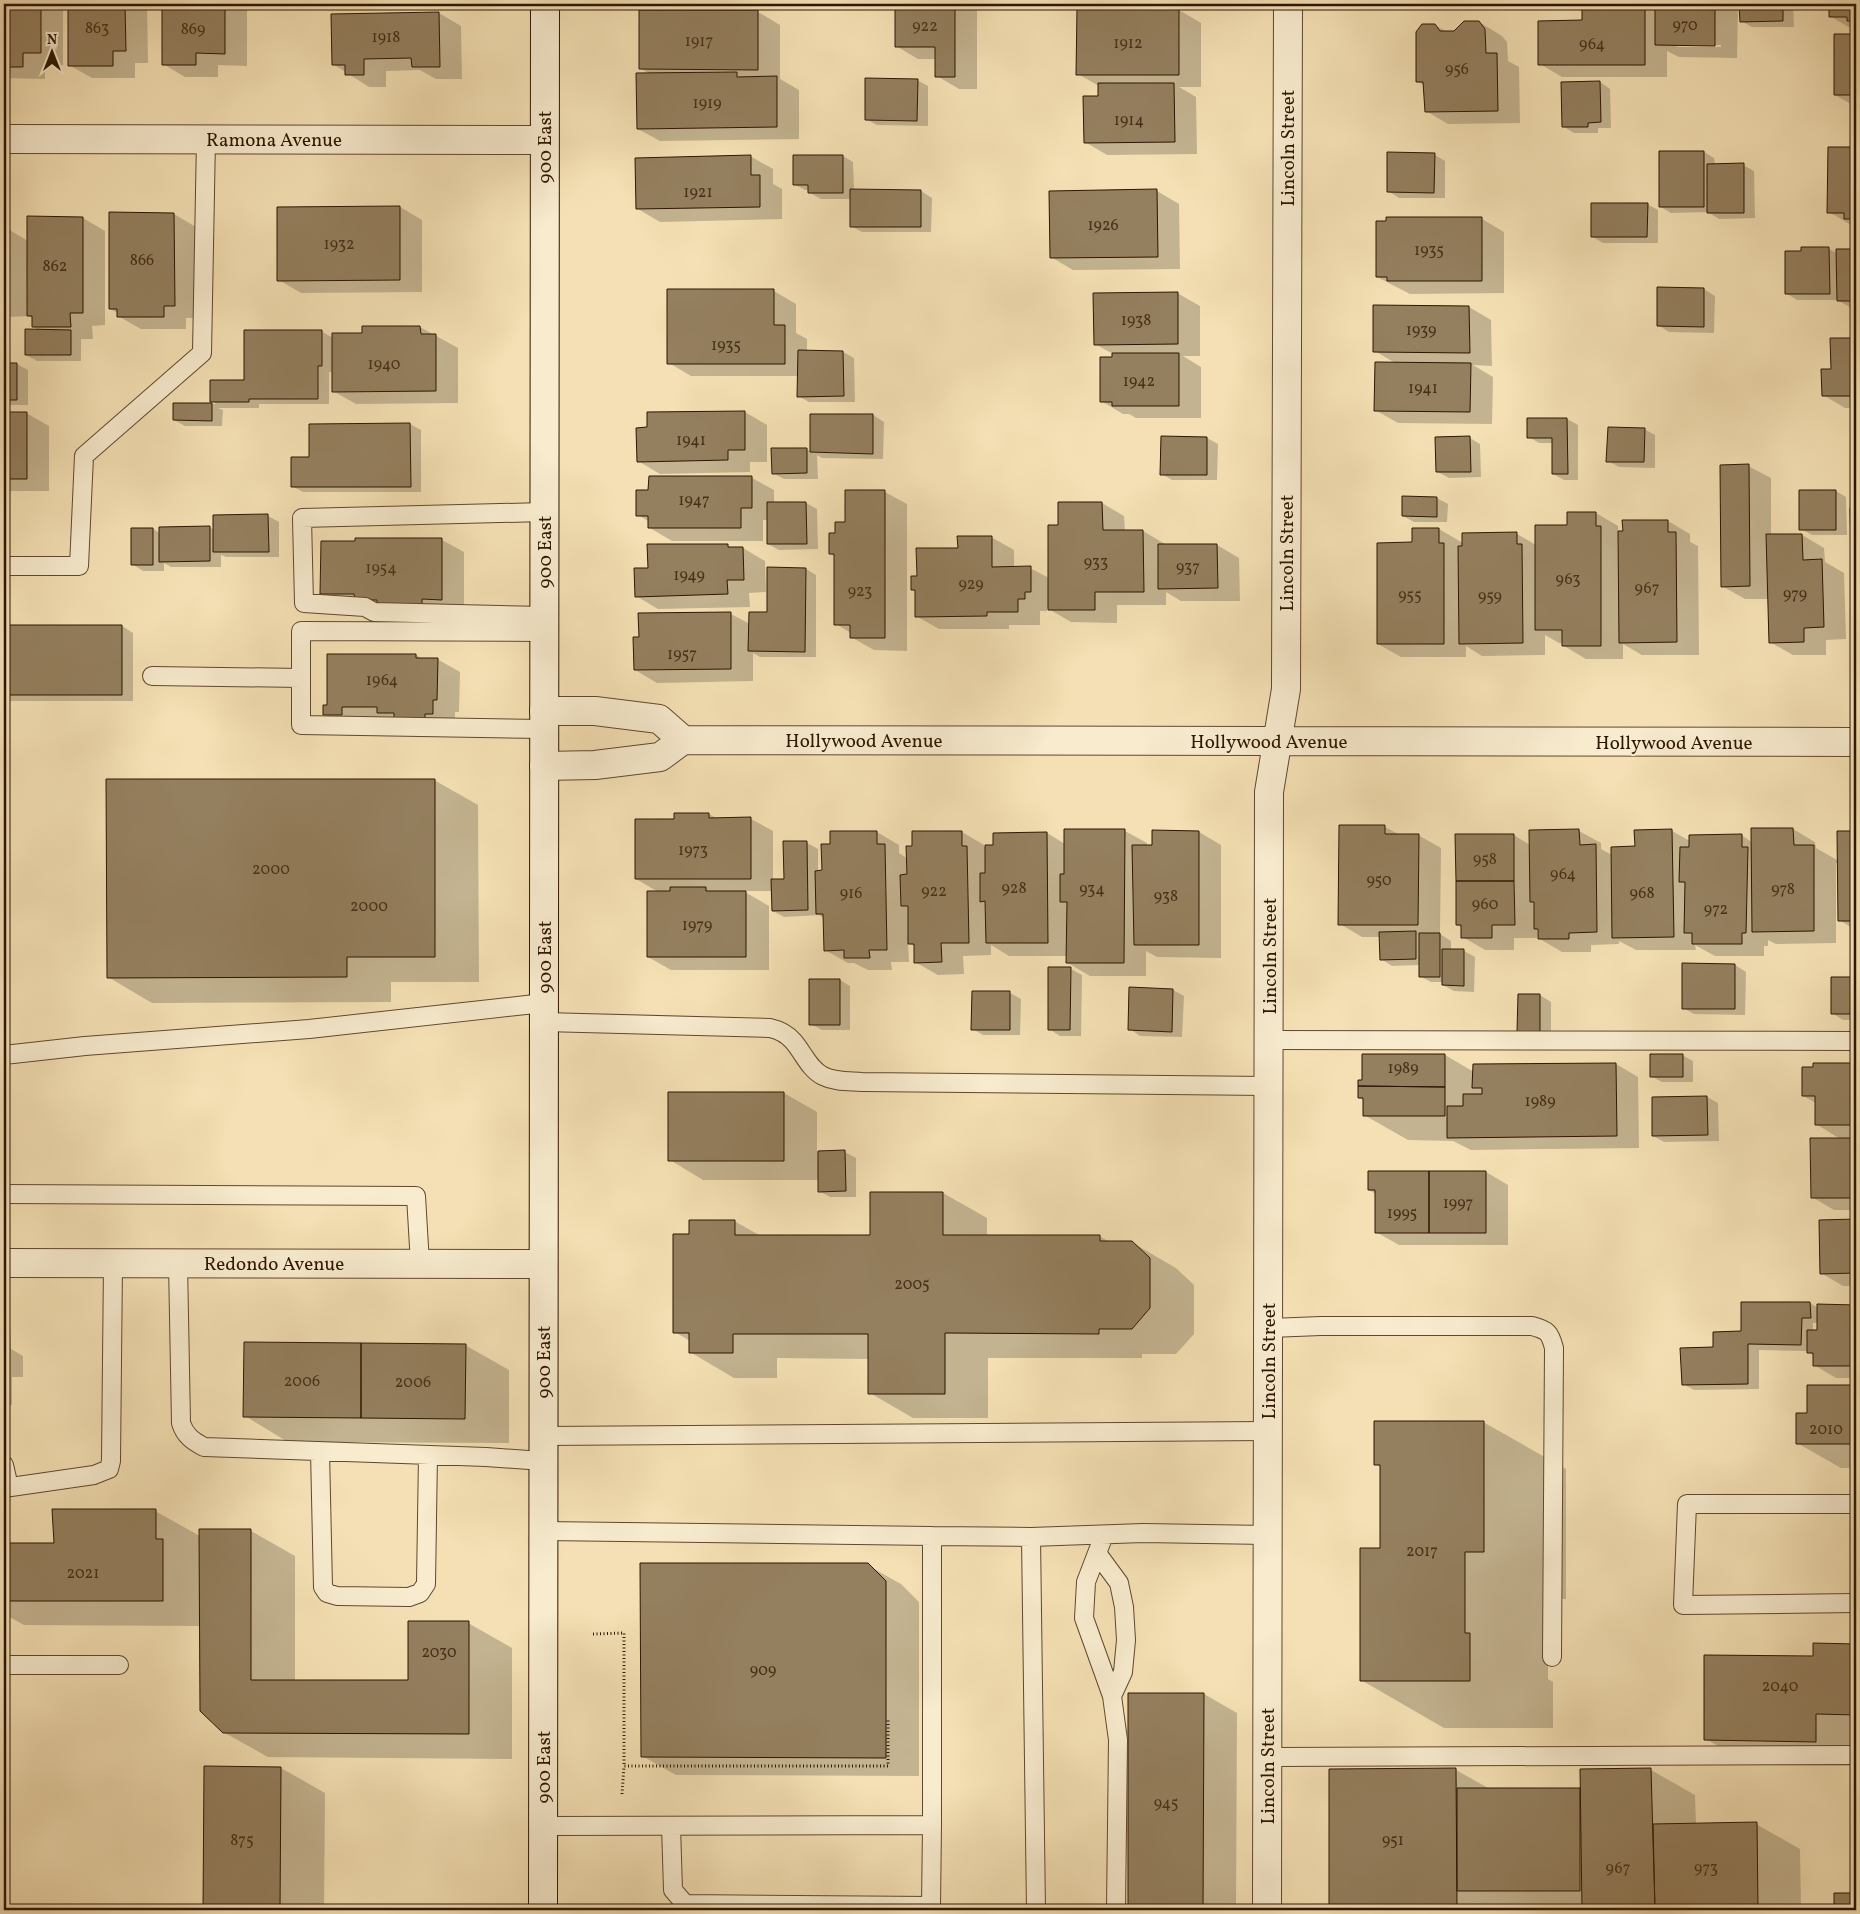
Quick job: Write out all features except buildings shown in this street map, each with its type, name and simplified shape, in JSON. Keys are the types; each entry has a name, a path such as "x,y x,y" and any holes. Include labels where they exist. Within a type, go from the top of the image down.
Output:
{"street":[{"name":"900 East","path":"543,1910 545,4"},
{"name":"Lincoln Street","path":"1267,1910 1269,792 1286,689 1288,4"},
{"name":"Ramona Avenue","path":"4,139 544,140"},
{"path":"544,720 595,711 659,719 682,740 660,757 595,765 544,766"},
{"name":"Hollywood Avenue","path":"682,740 1856,742"},
{"name":"Redondo Avenue","path":"4,1263 543,1264"}],"lane":[{"path":"4,566 79,566 84,456 202,353 206,139"},
{"path":"544,512 302,518 304,603 365,607 374,612 544,624"},
{"path":"544,624 301,631 301,724 544,720"},
{"path":"152,676 301,678"},
{"path":"4,1055 95,1045 544,1012 770,1028 782,1032 792,1040 809,1064 822,1076 834,1080 862,1082 1268,1086"},
{"path":"1268,1040 1856,1041"},
{"path":"4,1194 416,1196 420,1264"},
{"path":"4,1465 6,1487 94,1475 109,1469 111,1461 113,1263"},
{"path":"178,1263 181,1423 184,1433 194,1442 204,1447 428,1455 543,1449 1268,1431"},
{"path":"1268,1328 1321,1326 1532,1326 1544,1328 1551,1335 1554,1348 1552,1657"},
{"path":"320,1451 323,1587 327,1593 337,1596 409,1597 420,1593 426,1584 428,1455"},
{"path":"1856,1504 1687,1504 1683,1605 1856,1603"},
{"path":"543,1531 1031,1537 1143,1533 1267,1535"},
{"path":"1104,1535 1086,1582 1084,1618 1112,1696 1118,1740 1116,1910"},
{"path":"671,1826 673,1890 685,1904 931,1908 932,1536"},
{"path":"1031,1537 1036,1910"},
{"path":"1097,1553 1119,1583 1124,1607 1126,1640 1123,1672 1112,1696"},
{"path":"4,1664 119,1666"},
{"path":"1267,1757 1856,1755"},
{"path":"543,1826 932,1825"}],"path":[{"path":"593,1634 624,1634 623,1794 616,1794"},
{"path":"624,1766 888,1766 888,1718"}]}
